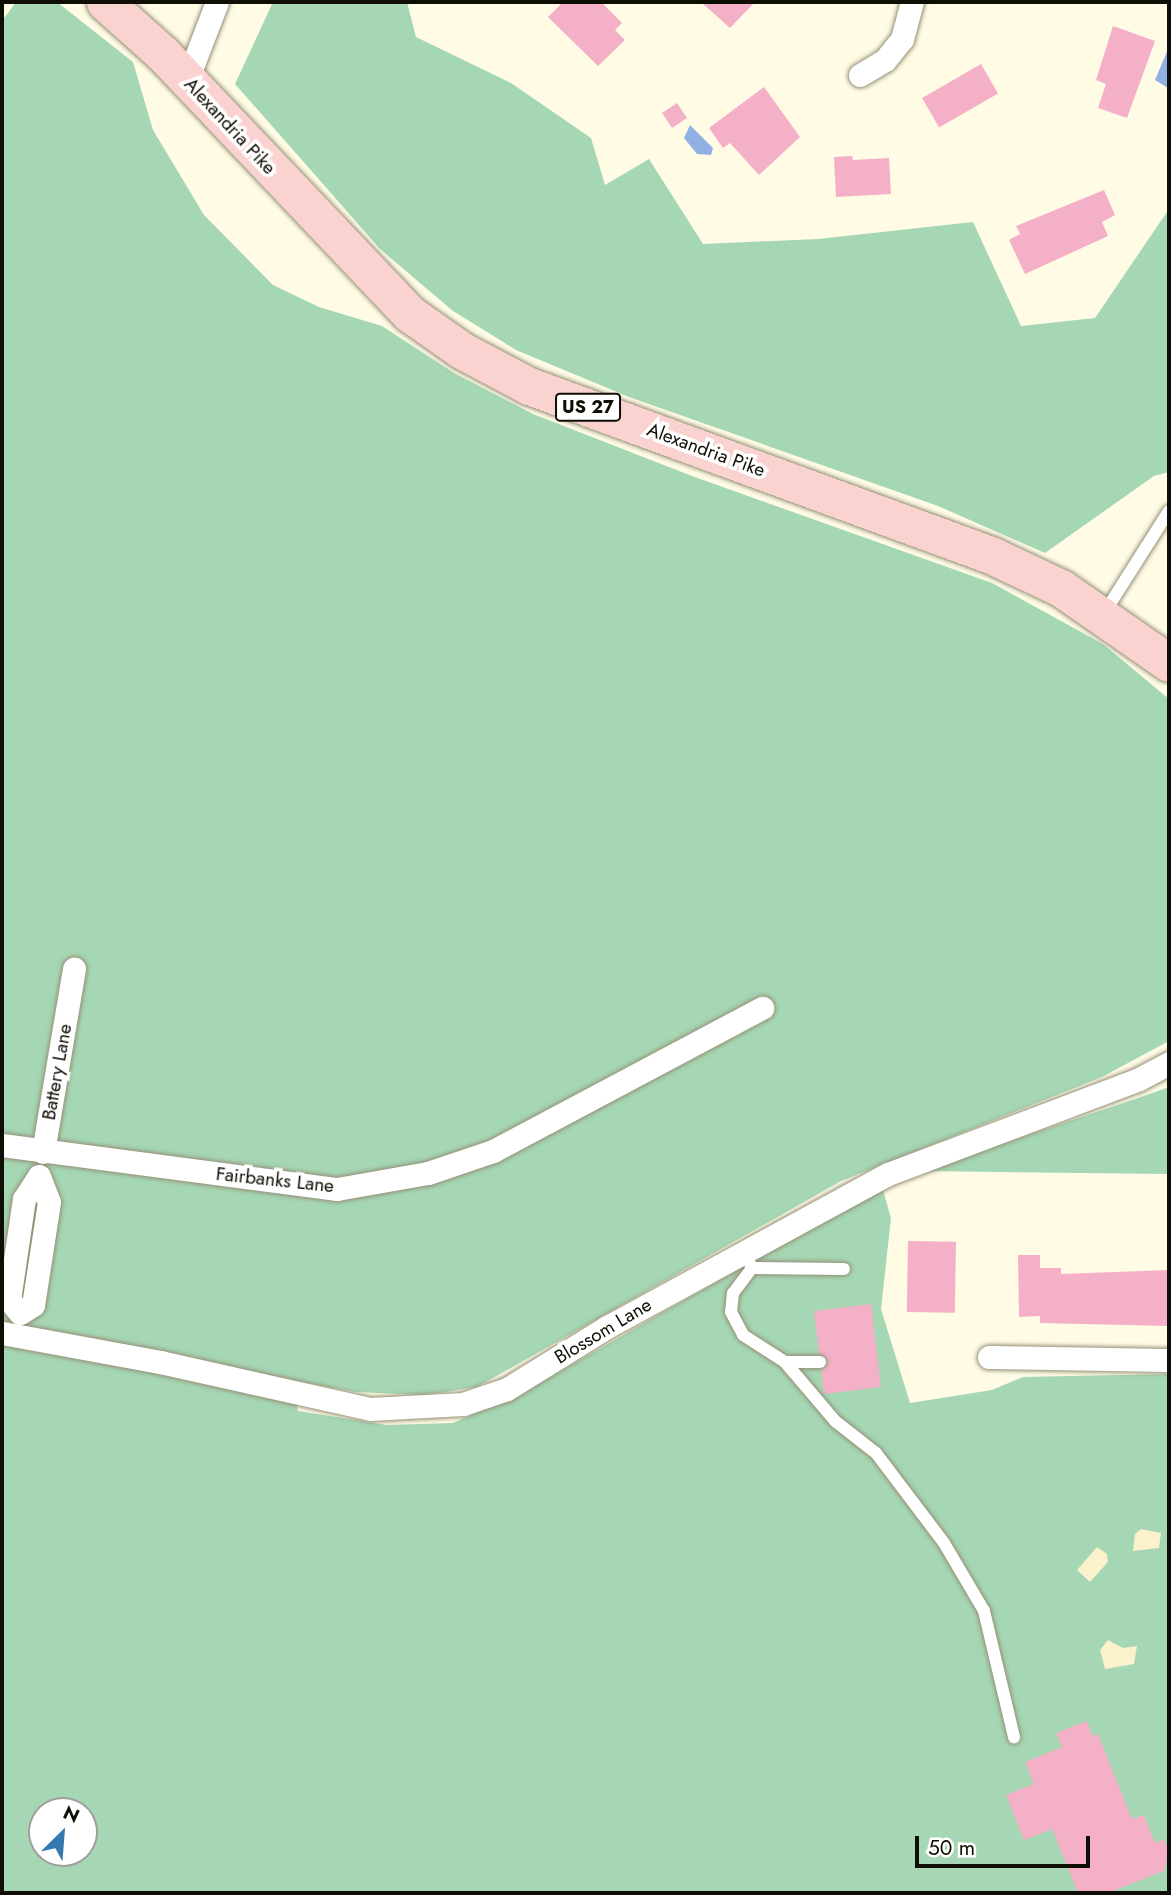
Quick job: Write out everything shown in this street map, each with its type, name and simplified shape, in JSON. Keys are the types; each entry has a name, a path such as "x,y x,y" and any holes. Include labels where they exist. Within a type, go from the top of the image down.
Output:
{"main road":[{"name":"Alexandria Pike","path":"105,2 187,80 410,314 461,350 529,386 993,556 1061,588 1166,655"}],"street":[{"path":"187,80 217,2"},
{"path":"860,75 885,60 902,39 912,2"},
{"name":"Battery Lane","path":"43,1152 74,969"},
{"name":"Fairbanks Lane","path":"2,1145 337,1189 428,1173 493,1151 762,1008"},
{"name":"Blossom Lane","path":"8,1334 160,1362 335,1404 427,1409 463,1404 507,1388 748,1260 888,1174 1139,1079 1169,1063"},
{"name":"Battery Lane","path":"20,1313 33,1305 49,1202 39,1176"},
{"path":"989,1357 1169,1360"}],"lane":[{"path":"1103,616 1169,511"},
{"name":"Battery Lane","path":"39,1176 43,1152"},
{"path":"844,1269 748,1260 733,1293 731,1311 743,1335 785,1362 835,1421 876,1453 944,1543 984,1611 1014,1737"},
{"name":"Battery Lane","path":"8,1334 20,1313"},
{"path":"785,1362 820,1362"}],"green space":[{"path":"16,2 57,2 133,62 153,130 204,215 273,285 319,307 382,326 454,373 533,414 692,476 992,583 1103,644 1169,699 1169,1041 1102,1077 841,1181 477,1387 424,1395 356,1392 290,1380 298,1411 387,1425 453,1423 524,1392 882,1187 891,1218 881,1309 910,1403 992,1390 1023,1377 1169,1374 1169,1893 2,1893 2,21"},
{"path":"273,2 407,2 416,37 511,83 591,138 605,185 649,159 703,244 818,239 973,222 1021,326 1095,318 1169,209 1169,472 1154,476 1045,553 938,506 629,397 516,350 453,311 380,249 235,84"},
{"path":"1169,1087 1169,1174 921,1171 1144,1096"}],"sand":[{"path":"1141,1529 1161,1533 1159,1548 1133,1551 1135,1534"},
{"path":"1097,1547 1107,1554 1108,1562 1090,1582 1077,1570"},
{"path":"1108,1640 1123,1648 1137,1646 1134,1664 1105,1669 1100,1650"}],"water":[{"path":"1169,47 1169,88 1168,88 1155,80"},
{"path":"690,125 713,148 711,155 697,154 684,138"}],"building":[{"path":"563,2 601,2 622,23 615,30 625,40 598,66 548,17"},
{"path":"701,2 755,2 730,28"},
{"path":"1113,26 1155,41 1127,118 1098,108 1106,84 1096,80"},
{"path":"981,64 998,93 939,127 922,98"},
{"path":"764,87 800,137 759,175 730,143 723,148 709,128"},
{"path":"677,103 687,118 672,128 662,113"},
{"path":"852,156 853,160 889,158 891,194 836,197 834,157"},
{"path":"1104,190 1115,215 1102,222 1108,236 1025,274 1009,240 1020,234 1016,226"},
{"path":"908,1241 956,1242 955,1313 907,1312"},
{"path":"1018,1255 1040,1255 1040,1268 1061,1268 1061,1274 1169,1270 1169,1326 1040,1323 1040,1316 1019,1317"},
{"path":"871,1304 881,1387 824,1394 821,1371 829,1361 819,1353 814,1311"},
{"path":"1087,1721 1092,1736 1098,1734 1132,1819 1144,1815 1155,1843 1164,1839 1169,1853 1164,1871 1108,1893 1078,1893 1052,1829 1024,1840 1006,1795 1034,1784 1025,1762 1062,1747 1056,1733"}]}
